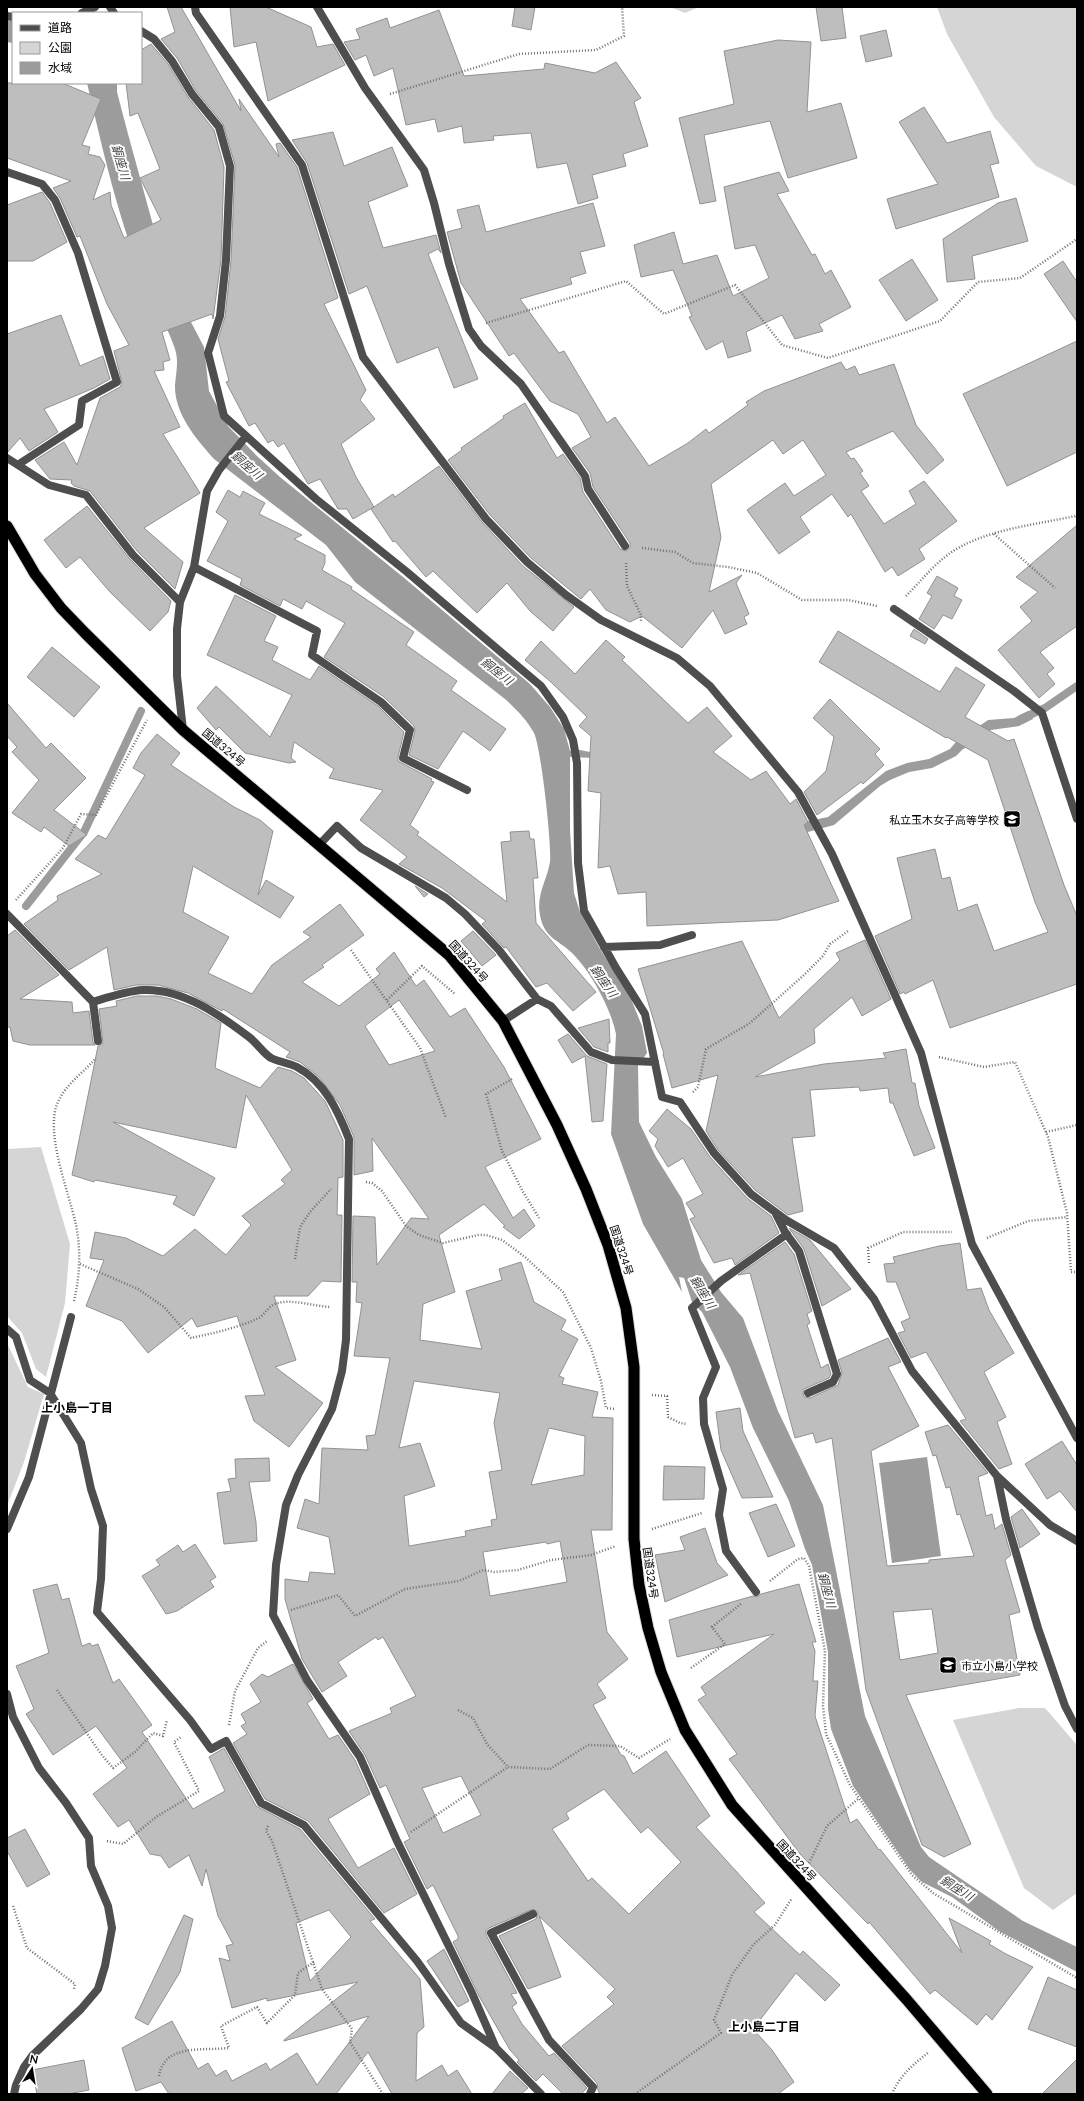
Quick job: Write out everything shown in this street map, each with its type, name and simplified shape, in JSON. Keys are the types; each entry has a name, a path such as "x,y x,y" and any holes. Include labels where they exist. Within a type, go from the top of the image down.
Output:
{"highway":[{"name":"国道324号","path":"7,526 35,574 61,608 183,730 449,955 504,1021 579,1174 608,1245 626,1308 634,1367 634,1536 639,1586 648,1628 661,1672 685,1730 732,1806 942,2041 987,2094"}],"street":[{"path":"84,12 95,7"},
{"path":"195,7 196,13 302,165 362,357 486,519 526,562 566,595 601,620 677,658 710,686 798,792 832,854 921,1052 972,1244 1077,1438"},
{"path":"317,7 372,99 424,170 449,264 469,329 481,346 521,384 584,476 588,489 625,546"},
{"path":"142,32 154,39 172,61 192,94 219,127 230,166 226,260 220,316 208,352 224,416 316,499 406,572 541,686 563,717 573,740 577,763 578,863 584,911 645,1014 662,1097 680,1102 714,1153 751,1194 774,1212 834,1248 870,1294 912,1371 997,1476 1050,1525 1077,1542"},
{"path":"7,172 42,184 55,200 78,253 118,382 82,401 79,425 19,464"},
{"path":"183,730 177,676 177,629 180,602 194,567 207,491 219,470 246,436"},
{"path":"7,458 19,464 49,485 86,495 134,555 180,602"},
{"path":"194,567 317,631 312,655 381,702 410,730 403,758 467,790"},
{"path":"894,609 1042,713 1077,819"},
{"path":"319,845 337,826 361,848 446,898 465,914 499,950 537,1000 551,1006 591,1052 612,1060 655,1062"},
{"path":"7,914 93,1002 98,1041"},
{"path":"604,947 660,945 692,935"},
{"path":"93,1002 127,992 144,990 160,991 180,997 213,1012 251,1038 271,1058 297,1067 317,1082 338,1110 349,1139 350,1182 346,1340 343,1364 332,1409 298,1475 286,1505 276,1565 273,1615 280,1631 307,1680 360,1757 397,1841 472,1993 496,2048"},
{"path":"504,1021 537,1000"},
{"path":"774,1212 799,1251 837,1374 833,1382 808,1393"},
{"path":"756,1592 726,1551 719,1515 723,1489 704,1424 702,1398 716,1367 692,1308 721,1281 787,1234"},
{"path":"7,1529 30,1477 50,1393 71,1317"},
{"path":"7,1329 16,1337 30,1380 50,1393 81,1444 91,1489 103,1526 101,1579 96,1612 193,1723 211,1749 226,1741 262,1803 304,1825 417,1961 462,2023 496,2048 541,2094"},
{"path":"997,1476 1006,1519 1038,1628 1065,1706 1077,1729"},
{"path":"7,1694 12,1717 39,1768 66,1803 89,1838 91,1866 111,1917 112,1928 105,1966 98,1989 81,2009 32,2056 24,2067 16,2085 14,2094"},
{"path":"533,1914 491,1933 549,2040 593,2087 590,2094"}],"path":[{"path":"372,99 519,54 596,50 624,36 622,7"},
{"path":"469,329 626,281 664,314 735,285 782,345 828,358 940,321 978,282 1020,278 1077,239"},
{"path":"638,639 641,615 627,586 625,546 675,552 693,563 728,567 757,573 802,600 848,600 894,609 945,556 971,542 993,534 1075,516 1077,514"},
{"path":"993,534 1055,588"},
{"path":"12,903 64,848 81,814 96,815 156,703"},
{"path":"680,1102 698,1087 706,1049 750,1023 804,975 823,956 830,944 862,921"},
{"path":"351,950 420,1048 446,1118"},
{"path":"387,1000 422,966 458,997 474,985"},
{"path":"71,1317 80,1264 76,1226 62,1171 53,1123 58,1102 74,1080 96,1058 98,1041"},
{"path":"921,1052 984,1067 1015,1062 1046,1132 1067,1217 1071,1272 1077,1272"},
{"path":"529,1070 486,1094 502,1151 522,1190 539,1218"},
{"path":"1046,1132 1077,1125"},
{"path":"295,1259 300,1227 310,1212 334,1185 350,1182 372,1183 382,1192 406,1226 419,1235 443,1243 478,1235 486,1235 502,1240 525,1257 563,1292 591,1348 601,1381 606,1408 634,1410"},
{"path":"972,1244 1028,1221 1067,1217"},
{"path":"870,1294 868,1248 903,1232 943,1233 968,1231"},
{"path":"80,1264 138,1289 164,1307 191,1338 224,1331 244,1324 260,1317 276,1303 285,1302 315,1306 347,1307"},
{"path":"634,1393 667,1396 668,1417 680,1423 704,1424"},
{"path":"273,1615 338,1595 355,1616 405,1589 459,1581 483,1570 494,1572 518,1570 551,1560 591,1555 634,1536 720,1506"},
{"path":"691,1668 725,1644 712,1627 798,1559 804,1558 809,1566 825,1651 823,1706 826,1734 850,1785 912,1875 933,1893 1077,1978"},
{"path":"226,1741 235,1691 258,1648 280,1631"},
{"path":"57,1690 101,1754 113,1768 135,1752 153,1733 163,1736 167,1718 193,1723"},
{"path":"458,1710 473,1718 487,1744 508,1767"},
{"path":"89,1838 123,1844 156,1817 199,1791 174,1742 193,1723"},
{"path":"397,1841 508,1767 550,1769 588,1745 620,1746 640,1758 685,1730"},
{"path":"635,2094 721,2034 714,2020 732,1975 753,1945 775,1925 801,1884 827,1826 859,1798"},
{"path":"276,1810 266,1830 272,1841 322,1988 352,2029 350,2042 383,2094"},
{"path":"13,1906 27,1948 75,1984 74,1990"},
{"path":"159,2076 160,2068 168,2058 182,2050 229,2048 221,2026 257,2007 267,2023 295,1994 298,1973 314,1962"},
{"path":"892,2094 895,2086 915,2062 942,2041"}],"green space":[{"path":"670,7 699,7 685,13"},
{"path":"937,7 1077,7 1077,187 1036,166 994,117 947,34"},
{"path":"41,1147 70,1244 65,1303 46,1377 36,1369 22,1333 7,1316 7,1149"},
{"path":"7,1343 28,1387 44,1394 24,1462 7,1506"},
{"path":"1019,1708 1045,1708 1077,1745 1077,1893 1053,1910 1024,1888 953,1720"}],"water":[{"path":"7,20 12,21 12,43 7,42"},
{"name":"銅座川","path":"87,84 117,84 117,92 167,276 204,347 209,391 228,426 280,477 403,577 530,684 550,707 564,729 570,751 580,750 595,753 788,832 808,821 828,817 886,771 907,763 929,759 950,749 955,743 988,720 1014,718 1028,711 1033,719 1019,726 991,730 962,750 956,756 932,768 909,772 890,780 880,786 834,825 789,837 594,758 570,757 570,830 574,893 580,912 600,949 631,999 642,1026 647,1053 638,1066 639,1122 656,1157 682,1199 701,1260 721,1292 743,1318 778,1411 823,1505 865,1716 921,1847 929,1857 1023,1921 1077,1947 1077,1972 999,1931 952,1897 922,1882 910,1870 853,1786 831,1729 828,1709 828,1652 812,1565 789,1501 753,1428 730,1367 702,1312 692,1302 684,1278 679,1277 682,1292 643,1224 611,1134 616,1034 610,1014 600,992 581,963 569,950 549,934 542,923 539,901 549,869 550,852 543,776 534,733 521,715 505,699 355,582 326,545 214,459 193,434 178,406 175,385 177,362 175,349 168,330 149,294 132,252 98,131"},
{"path":"927,1457 941,1556 892,1563 879,1463"}],"building":[{"path":"167,7 181,7 241,111 239,99 279,157 276,144 280,143 297,167 338,298 324,304 366,390 360,400 375,419 341,444 356,477 374,507 353,519 347,509 338,509 320,479 308,484 284,443 278,447 273,440 268,443 255,423 249,426 226,382 229,381 218,339 225,317 231,261 235,165 223,124 196,91 177,58 161,39 175,32"},
{"path":"230,7 266,7 311,27 317,47 333,44 345,65 268,101 256,42 234,47"},
{"path":"515,7 535,7 531,30 512,26"},
{"path":"816,7 842,7 846,38 821,41"},
{"path":"439,10 464,76 544,69 545,63 595,73 616,62 641,98 634,102 648,146 623,154 626,166 592,175 598,198 578,204 567,163 537,168 531,133 493,136 494,140 464,143 462,126 438,132 435,119 406,125 393,68 374,76 366,55 355,60 344,42 360,39 356,29 387,18 390,28"},
{"path":"886,30 892,56 866,62 860,36"},
{"path":"778,40 811,42 807,112 841,103 857,158 788,178 770,121 704,135 716,201 700,204 679,118 734,104 724,51"},
{"path":"151,44 168,64 188,97 214,130 224,167 221,260 213,319 212,314 162,332 170,360 163,362 164,370 154,371 180,427 163,434 200,493 144,528 183,562 175,589 137,551 90,491 74,486 71,483 72,480 50,479 35,460 64,442 77,465 100,398 120,387 122,383 114,351 129,345 107,304 80,236 77,237 60,198 53,188 71,181 7,158 7,83 64,84 101,99 82,145 90,147 88,154 100,157 105,165 93,200 110,192 111,205 124,238 161,220 140,178 160,169 138,113 130,116 126,84 142,84 142,49"},
{"path":"924,107 947,143 990,131 999,163 990,165 999,197 896,229 887,199 938,184 899,122"},
{"path":"333,132 344,166 392,147 408,186 368,202 383,248 436,235 441,253 438,249 428,254 478,379 454,388 438,347 397,363 367,286 349,294 307,163 292,140"},
{"path":"779,172 789,191 777,194 812,255 815,254 825,274 831,270 851,307 819,324 823,331 795,339 782,315 746,332 751,351 728,358 723,341 706,350 689,317 692,316 673,270 641,277 634,245 674,232 683,264 717,255 733,296 769,278 755,245 735,249 724,187"},
{"path":"42,192 50,203 67,242 33,261 7,261 7,205"},
{"path":"1016,198 1028,241 972,256 975,279 947,282 943,239 998,203"},
{"path":"593,203 605,246 580,252 586,273 570,278 572,284 520,299 559,353 564,351 607,423 615,417 649,466 688,443 706,429 709,433 748,405 746,402 764,391 841,362 846,370 855,366 859,375 894,364 916,425 944,460 927,474 893,431 846,452 851,459 854,458 863,471 860,473 869,486 861,491 884,524 916,504 909,491 924,481 957,521 919,549 925,559 898,576 892,567 885,572 851,514 848,517 832,494 800,517 810,532 779,554 747,510 785,483 794,496 826,475 803,440 783,454 773,440 711,484 721,537 709,592 742,575 736,583 749,614 744,617 747,624 725,634 713,610 682,648 642,616 630,622 606,610 590,589 581,599 531,558 490,515 448,460 462,450 461,448 504,418 503,416 525,403 557,458 563,454 580,478 583,492 620,549 626,551 630,548 630,543 593,487 590,473 572,448 591,437 578,414 550,401 514,353 509,356 461,283 447,232 462,228 457,210 479,205 486,232"},
{"path":"912,259 938,300 906,321 879,280"},
{"path":"1063,261 1077,282 1077,322 1044,274"},
{"path":"61,315 80,366 103,356 110,379 94,388 44,409 58,432 29,451 20,438 7,453 7,334"},
{"path":"1077,341 1077,452 1007,486 963,394"},
{"path":"439,466 482,522 523,566 574,607 553,631 530,611 507,583 477,613 433,571 426,577 395,541 393,542 371,509 393,494 395,497"},
{"path":"228,490 240,497 243,491 265,503 259,514 302,535 294,539 325,555 325,563 322,570 352,587 351,589 414,632 406,645 457,681 451,690 506,729 490,751 463,731 438,769 409,755 415,731 414,726 384,697 324,657 345,623 306,601 302,609 283,599 280,606 240,585 242,579 207,561 228,521 216,512"},
{"path":"87,506 129,558 171,601 168,612 150,631 110,592 80,557 66,568 44,540"},
{"path":"1077,525 1077,626 1040,652 1054,668 1047,674 1055,684 1039,698 998,650 1032,621 1020,607 1038,592 1016,577"},
{"path":"937,576 958,588 954,596 962,600 952,619 943,615 934,629 919,619 932,596 927,593"},
{"path":"235,595 276,616 264,641 278,647 272,660 310,680 319,666 378,706 404,732 398,761 432,779 431,781 434,782 410,825 419,832 417,835 507,902 501,842 511,841 510,832 529,831 530,839 534,839 538,878 533,878 536,923 596,992 573,1011 547,983 536,987 506,947 504,948 482,924 486,921 442,888 399,864 407,857 360,820 383,790 329,778 334,769 294,742 291,758 296,762 289,763 245,753 219,727 216,730 197,708 216,686 270,737 292,695 207,655"},
{"path":"914,629 928,639 925,644 910,636"},
{"path":"838,631 940,692 956,667 985,685 965,717 1008,741 1014,739 1064,885 1077,916 1077,984 950,1028 933,980 905,994 904,992 900,994 875,936 912,919 897,858 935,849 942,879 950,877 958,911 977,904 994,951 1048,932 1035,902 988,760 947,737 946,738 819,662"},
{"path":"606,640 625,657 622,660 688,723 707,707 732,736 713,752 751,780 766,771 790,804 796,799 808,822 804,825 839,901 778,920 647,926 646,892 618,894 610,866 598,868 601,793 588,791 591,736 579,726 587,717 551,682 525,660 541,641 575,674"},
{"path":"52,647 100,687 74,717 27,677"},
{"path":"830,699 880,749 875,754 884,765 863,784 861,782 817,815 804,792 826,771 834,737 813,718"},
{"path":"7,703 46,748 51,743 86,778 54,810 87,835 69,846 44,827 41,832 12,813 39,780 12,752 17,747 7,736"},
{"path":"157,734 180,753 171,765 234,807 260,820 273,831 258,895 266,880 294,897 280,918 193,866 183,912 229,937 208,973 252,994 272,965 311,937 303,932 340,904 364,935 322,965 324,967 302,982 339,1006 380,974 376,969 394,952 416,986 424,980 450,1017 465,1008 504,1067 541,1139 485,1167 513,1218 524,1209 535,1226 519,1239 503,1227 505,1226 484,1204 439,1235 455,1292 423,1304 420,1340 482,1349 466,1291 502,1280 499,1269 521,1262 534,1302 566,1320 561,1330 578,1339 559,1376 564,1378 562,1384 598,1392 592,1417 613,1418 612,1530 591,1530 607,1632 628,1659 597,1684 606,1698 593,1705 621,1755 624,1756 633,1774 666,1751 710,1816 696,1827 765,1903 754,1912 800,1955 803,1951 840,1985 825,2001 796,1973 753,2029 772,2050 794,2082 778,2094 600,2094 597,2083 562,2046 614,2004 607,1997 615,1989 539,1916 561,1977 528,1989 499,1936 536,1919 538,1912 533,1909 489,1928 486,1930 486,1935 517,1993 511,1994 517,2003 512,2007 522,2024 549,2056 554,2053 587,2088 581,2094 563,2094 543,2074 536,2081 517,2062 519,2060 510,2050 479,1996 453,1942 458,1939 458,1936 433,1885 427,1889 404,1842 410,1839 386,1785 380,1788 365,1755 349,1731 392,1713 390,1708 416,1696 383,1637 378,1640 376,1637 338,1662 347,1676 322,1692 302,1659 285,1599 285,1579 308,1582 310,1572 335,1574 329,1537 297,1528 305,1499 319,1504 322,1448 368,1450 366,1436 375,1435 390,1358 354,1356 362,1303 356,1302 357,1282 352,1282 353,1216 375,1217 377,1265 411,1218 429,1219 372,1138 373,1171 354,1175 354,1137 340,1105 319,1077 300,1062 286,1057 290,1052 223,1009 222,1011 188,993 158,985 136,985 114,990 107,947 69,970 24,924 58,900 57,896 102,874 75,859 98,835 106,839 145,775 133,768 141,753","holes":["399,1000 435,1051 389,1065 365,1026","414,1381 500,1393 494,1423 502,1470 489,1472 497,1519 491,1520 492,1526 465,1531 466,1536 409,1546 404,1496 435,1486 420,1443 399,1448","549,1428 585,1436 584,1475 531,1485","560,1541 567,1582 490,1596 483,1552 546,1542 547,1544","461,1776 481,1815 443,1833 422,1788","604,1789 641,1833 648,1827 681,1862 629,1914 592,1878 588,1881 552,1829 569,1819 566,1813"]},
{"path":"415,886 428,894 424,897"},
{"path":"15,930 59,975 20,999 72,1002 73,1013 89,1011 93,1042 95,1045 30,1045 13,1041 10,1027 7,1027 7,936"},
{"path":"473,931 496,955 482,966 461,941"},
{"path":"865,940 891,999 862,1016 852,997 814,1029 815,1043 755,1077 824,1064 886,1058 883,1053 906,1049 912,1083 915,1083 919,1106 935,1148 914,1156 893,1103 890,1103 888,1088 860,1091 859,1087 810,1090 815,1136 792,1138 803,1211 788,1215 755,1190 718,1150 706,1131 718,1075 672,1088 664,1054 638,969 742,941 779,1018 840,960 836,953"},
{"path":"137,996 157,996 171,999 197,1009 221,1023 215,1068 260,1088 278,1067 292,1071 304,1078 325,1101 343,1140 343,1177 338,1178 337,1215 342,1215 341,1282 322,1281 308,1296 274,1296 296,1360 275,1367 323,1403 289,1447 254,1421 245,1396 265,1395 237,1316 197,1327 192,1318 148,1353 122,1321 86,1306 104,1260 90,1258 95,1232 126,1238 163,1256 195,1229 226,1255 251,1225 242,1216 285,1184 281,1180 292,1170 246,1095 236,1148 113,1122 215,1178 194,1216 173,1204 177,1196 95,1180 94,1182 72,1175 98,1046 103,1043 99,1009 117,1006 116,1001"},
{"path":"609,1019 610,1043 608,1043 608,1052 594,1047 578,1028"},
{"path":"568,1034 587,1056 607,1064 603,1121 592,1122 585,1056 572,1063 558,1040"},
{"path":"667,1109 691,1129 710,1157 747,1198 771,1216 779,1233 735,1265 732,1258 714,1263 690,1219 695,1217 686,1203 703,1194 683,1158 668,1167 655,1146 658,1139 649,1131"},
{"path":"789,1228 810,1240 851,1289 822,1306 804,1249"},
{"path":"785,1242 794,1254 812,1311 807,1314 810,1323 807,1325 821,1368 828,1364 831,1374 829,1378 804,1389 804,1397 810,1398 838,1385 842,1373 838,1360 888,1338 901,1362 888,1367 919,1426 871,1451 887,1566 929,1563 929,1560 974,1556 960,1514 957,1515 950,1487 946,1488 936,1455 933,1456 925,1432 948,1425 988,1473 978,1477 986,1516 992,1514 995,1529 1002,1524 1011,1555 1005,1560 1020,1612 1009,1615 1020,1675 906,1695 971,1844 944,1857 922,1845 866,1690 832,1438 816,1443 813,1433 795,1438 750,1273 738,1275","holes":["932,1609 938,1653 900,1660 893,1612"]},
{"path":"960,1243 967,1290 981,1288 989,1310 1014,1353 984,1372 1006,1417 997,1422 1012,1464 999,1469 960,1421 966,1419 926,1352 911,1358 898,1333 905,1331 901,1322 910,1318 896,1282 887,1282 884,1264 895,1263 893,1257 939,1246"},
{"path":"740,1408 743,1431 773,1497 742,1498 721,1450 716,1412"},
{"path":"1062,1441 1077,1465 1077,1512 1060,1491 1047,1499 1025,1464"},
{"path":"269,1458 270,1481 249,1482 256,1522 257,1541 224,1544 217,1493 231,1491 228,1479 236,1478 235,1459"},
{"path":"664,1466 705,1467 704,1499 663,1500"},
{"path":"776,1504 795,1546 768,1557 749,1513"},
{"path":"1022,1509 1040,1534 1020,1548 1011,1517"},
{"path":"705,1528 717,1563 728,1575 665,1602 655,1555 685,1550 680,1537"},
{"path":"195,1544 216,1577 210,1581 214,1587 177,1611 166,1614 142,1576 160,1565 156,1560 178,1545 183,1552"},
{"path":"57,1584 62,1600 69,1598 82,1646 90,1643 92,1646 98,1644 113,1683 119,1679 152,1725 142,1732 193,1809 225,1791 209,1757 224,1748 256,1806 300,1829 375,1919 370,1921 420,1979 424,2027 417,2033 416,2081 442,2065 448,2076 457,2070 472,2094 392,2094 368,2052 336,2094 169,2094 161,2082 136,2091 122,2048 172,2021 198,2069 208,2063 216,2076 226,2070 232,2081 266,2063 270,2070 297,2053 317,2085 369,2016 284,2041 358,1982 267,2001 267,1998 232,2008 219,1958 230,1961 226,1946 233,1944 218,1916 206,1869 202,1886 189,1855 169,1868 161,1856 150,1854 129,1820 118,1827 93,1794 127,1768 96,1726 53,1755 26,1714 34,1709 16,1666 49,1653 33,1590","holes":["329,1910 351,1937 310,1981 296,1923"]},
{"path":"799,1584 816,1642 812,1642 815,1651 813,1681 818,1681 815,1716 850,1823 857,1819 879,1850 880,1849 962,1953 949,1918 991,1941 989,1944 1006,1954 1033,1967 992,2020 986,2014 977,2025 935,1990 930,1994 869,1922 868,1924 800,1854 729,1759 737,1754 698,1700 706,1695 701,1687 774,1634 677,1657 669,1620 753,1596 757,1597 761,1594"},
{"path":"293,1664 313,1699 307,1703 329,1739 338,1735 355,1760 370,1794 328,1819 358,1868 394,1848 417,1894 384,1913 308,1821 265,1799 233,1743 247,1734 241,1726 246,1723 241,1714 261,1702 250,1684 262,1674 268,1677"},
{"path":"25,1829 50,1874 27,1887 7,1851 7,1838"},
{"path":"184,1915 193,1919 180,1972 148,2025 135,2018"},
{"path":"444,1949 469,2001 458,2007 427,1961"},
{"path":"1048,1977 1077,1990 1077,2047 1028,2029"},
{"path":"1077,2059 1077,2094 1042,2094"},
{"path":"84,2060 89,2090 68,2094 37,2094 32,2070"},
{"path":"510,2071 528,2088 521,2094 492,2094"}],"waterway":[{"path":"1021,719 1045,708 1077,686"},
{"path":"26,906 84,832 141,711"}],"place":[{"name":"私立玉木女子高等学校","path":"1012,819"},
{"name":"市立小島小学校","path":"948,1665"}],"district":[{"name":"上小島一丁目","path":"77,1407"},
{"name":"上小島二丁目","path":"764,2026"}]}
